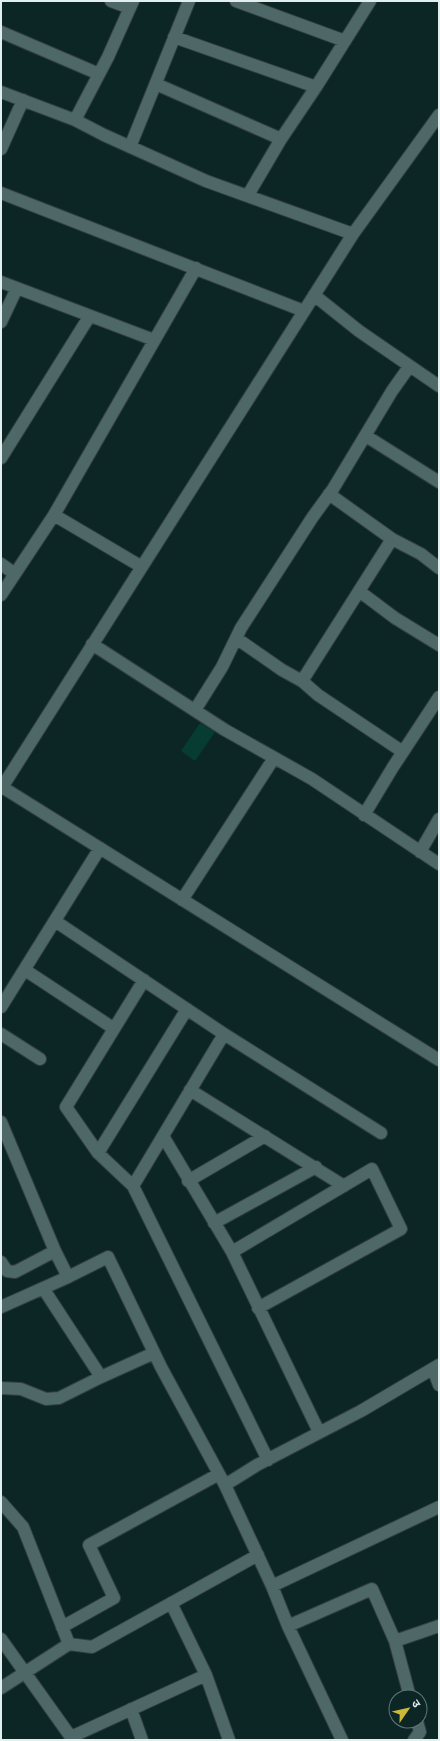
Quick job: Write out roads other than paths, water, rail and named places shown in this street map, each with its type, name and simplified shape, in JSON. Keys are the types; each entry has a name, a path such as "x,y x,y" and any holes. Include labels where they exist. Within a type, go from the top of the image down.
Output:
{"street":[{"path":"75,120 108,57 131,5 111,1"},
{"path":"130,147 189,1"},
{"path":"236,1 345,41"},
{"path":"248,195 280,139 316,87 370,1"},
{"path":"1,32 99,74"},
{"path":"174,37 316,87"},
{"path":"156,84 280,139"},
{"path":"1,92 75,120 130,147 206,181 353,234"},
{"path":"1,149 23,100"},
{"path":"439,115 353,234 2,788 439,1060"},
{"path":"1,193 304,311"},
{"path":"1,595 54,515 196,268"},
{"path":"1,282 89,317 154,340"},
{"path":"1,322 17,288"},
{"path":"314,295 409,367 439,386"},
{"path":"1,458 89,317"},
{"path":"195,710 222,666 236,638 286,557 329,494 366,436 392,391 409,367"},
{"path":"366,436 439,482"},
{"path":"329,494 392,539 421,554 439,568"},
{"path":"54,515 142,567"},
{"path":"302,681 392,539"},
{"path":"1,564 15,574"},
{"path":"359,591 395,618 439,645"},
{"path":"236,638 282,670 302,681 318,695 403,752"},
{"path":"92,644 195,710 274,758 312,779 439,864"},
{"path":"364,815 439,697"},
{"path":"182,900 274,758"},
{"path":"420,852 439,819"},
{"path":"1,1007 100,848"},
{"path":"55,921 224,1034 381,1133"},
{"path":"25,970 113,1028"},
{"path":"144,980 113,1028 66,1107 98,1153 133,1186 268,1460"},
{"path":"98,1153 188,1009"},
{"path":"1,1034 40,1058"},
{"path":"133,1186 224,1034"},
{"path":"190,1090 316,1167 344,1186"},
{"path":"1,1122 55,1251 68,1276"},
{"path":"163,1136 188,1181 232,1252 319,1432"},
{"path":"188,1181 265,1136"},
{"path":"214,1223 316,1167"},
{"path":"232,1252 372,1169 401,1229 258,1308"},
{"path":"1,1262 7,1271 15,1272 55,1251"},
{"path":"1,1307 108,1257 154,1352 225,1485 272,1586 288,1626 342,1740"},
{"path":"43,1288 101,1377"},
{"path":"1,1388 21,1389 46,1399 59,1398 154,1352"},
{"path":"225,1485 319,1432 361,1411 436,1367 439,1385"},
{"path":"62,1627 114,1598 89,1545 219,1474"},
{"path":"1,1502 23,1527 59,1613 62,1627 69,1644"},
{"path":"272,1586 439,1507"},
{"path":"1,1688 69,1644 92,1647 258,1555"},
{"path":"288,1626 372,1589 395,1641 408,1689"},
{"path":"171,1603 206,1675 229,1740"},
{"path":"395,1641 439,1626"},
{"path":"1,1639 72,1738 206,1675"},
{"path":"131,1710 142,1740"},
{"path":"414,1740 420,1732 419,1729"}]}
